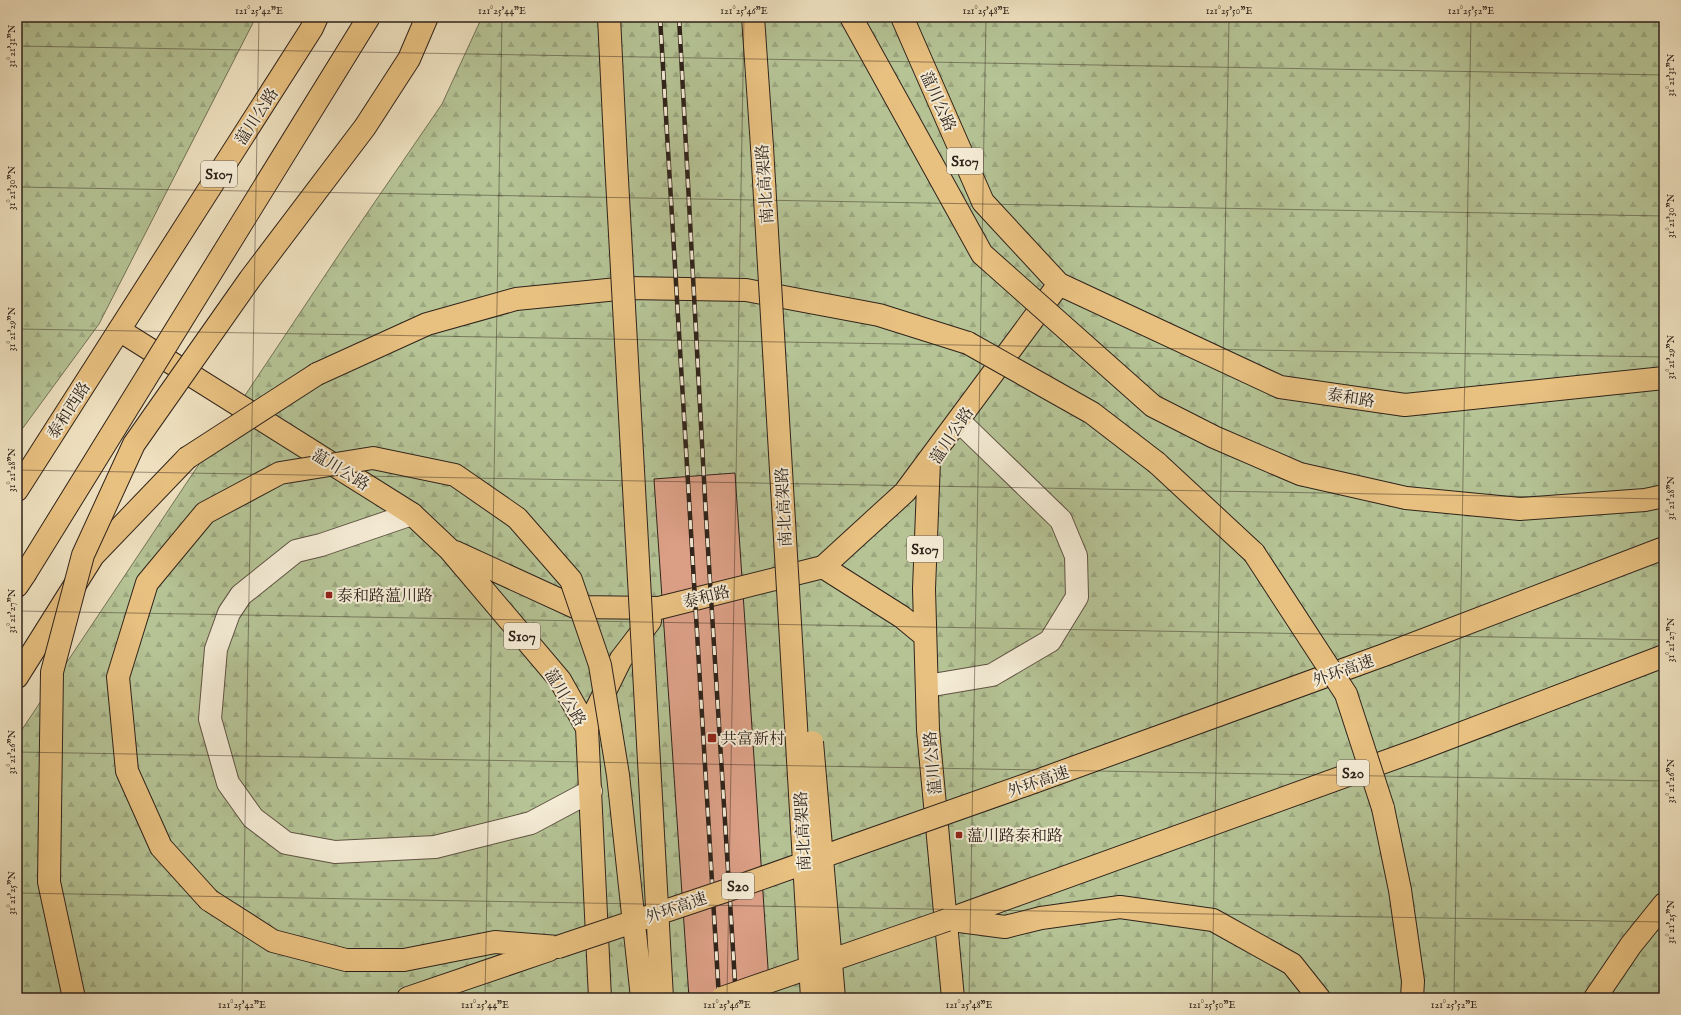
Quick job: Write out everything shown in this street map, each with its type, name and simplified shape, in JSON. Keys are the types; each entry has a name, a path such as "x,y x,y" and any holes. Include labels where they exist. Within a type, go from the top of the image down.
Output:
{"main road":[{"name":"蕰川公路","path":"317,17 312,28 120,330 412,514 449,549 560,680 587,728 600,998"},
{"path":"21,580 369,17"},
{"path":"74,998 49,882 52,672 83,555 134,444 250,279 365,127 409,59 427,17"},
{"path":"609,17 662,998"},
{"name":"南北高架路","path":"753,17 767,227 812,998"},
{"path":"851,17 982,254 1153,406 1214,437 1300,474 1406,498 1520,509 1645,500 1664,496"},
{"name":"蕰川公路","path":"902,17 983,202 1059,284 929,461 924,589 928,730 953,998"},
{"path":"767,227 834,998"},
{"name":"泰和路","path":"1059,284 1280,386 1405,406 1664,378"},
{"path":"17,677 93,556 187,458 317,374 427,324 516,299 628,288 746,290 879,316 968,343 1092,413 1157,463 1254,553 1346,694 1383,808 1400,890 1413,980 1412,998"},
{"name":"泰和西路","path":"17,490 120,330"},
{"path":"558,947 495,942 404,960 346,960 273,941 209,900 161,847 127,771 118,677 147,583 205,513 280,473 373,458 455,475 517,518 571,580 600,665 618,774 642,998"},
{"name":"泰和路","path":"449,549 575,607 659,608 823,567 905,492 929,461"},
{"name":"外环高速","path":"408,998 731,889 1034,782 1384,655 1664,548"},
{"path":"823,567 902,617 925,636"},
{"name":"S107","path":"587,728 621,659 659,608"},
{"name":"S20","path":"722,998 1040,887 1412,752 1664,656"},
{"path":"1595,998 1632,945 1664,904"},
{"path":"947,920 1005,927 1041,918 1120,907 1213,920 1292,964 1319,998"}],"lane":[{"path":"927,686 992,675 1050,641 1077,597 1076,556 1061,520 959,421"},
{"path":"412,514 321,545 296,551 241,595 229,613 216,649 210,719 228,783 253,818 286,843 335,852 434,847 531,823 591,791"}],"green space":[{"path":"17,17 256,17 99,324 17,436"},
{"path":"482,17 1664,17 1664,998 17,998 17,737 346,244 442,104"}],"building":[{"name":"共富新村","path":"735,473 770,998 689,998 654,479"}],"railway":[{"path":"660,17 719,998"},
{"path":"679,17 706,517 736,998"}],"place":[{"name":"泰和路蕰川路","path":"329,595"},
{"name":"共富新村","path":"712,738"},
{"name":"蕰川路泰和路","path":"959,835"}]}
